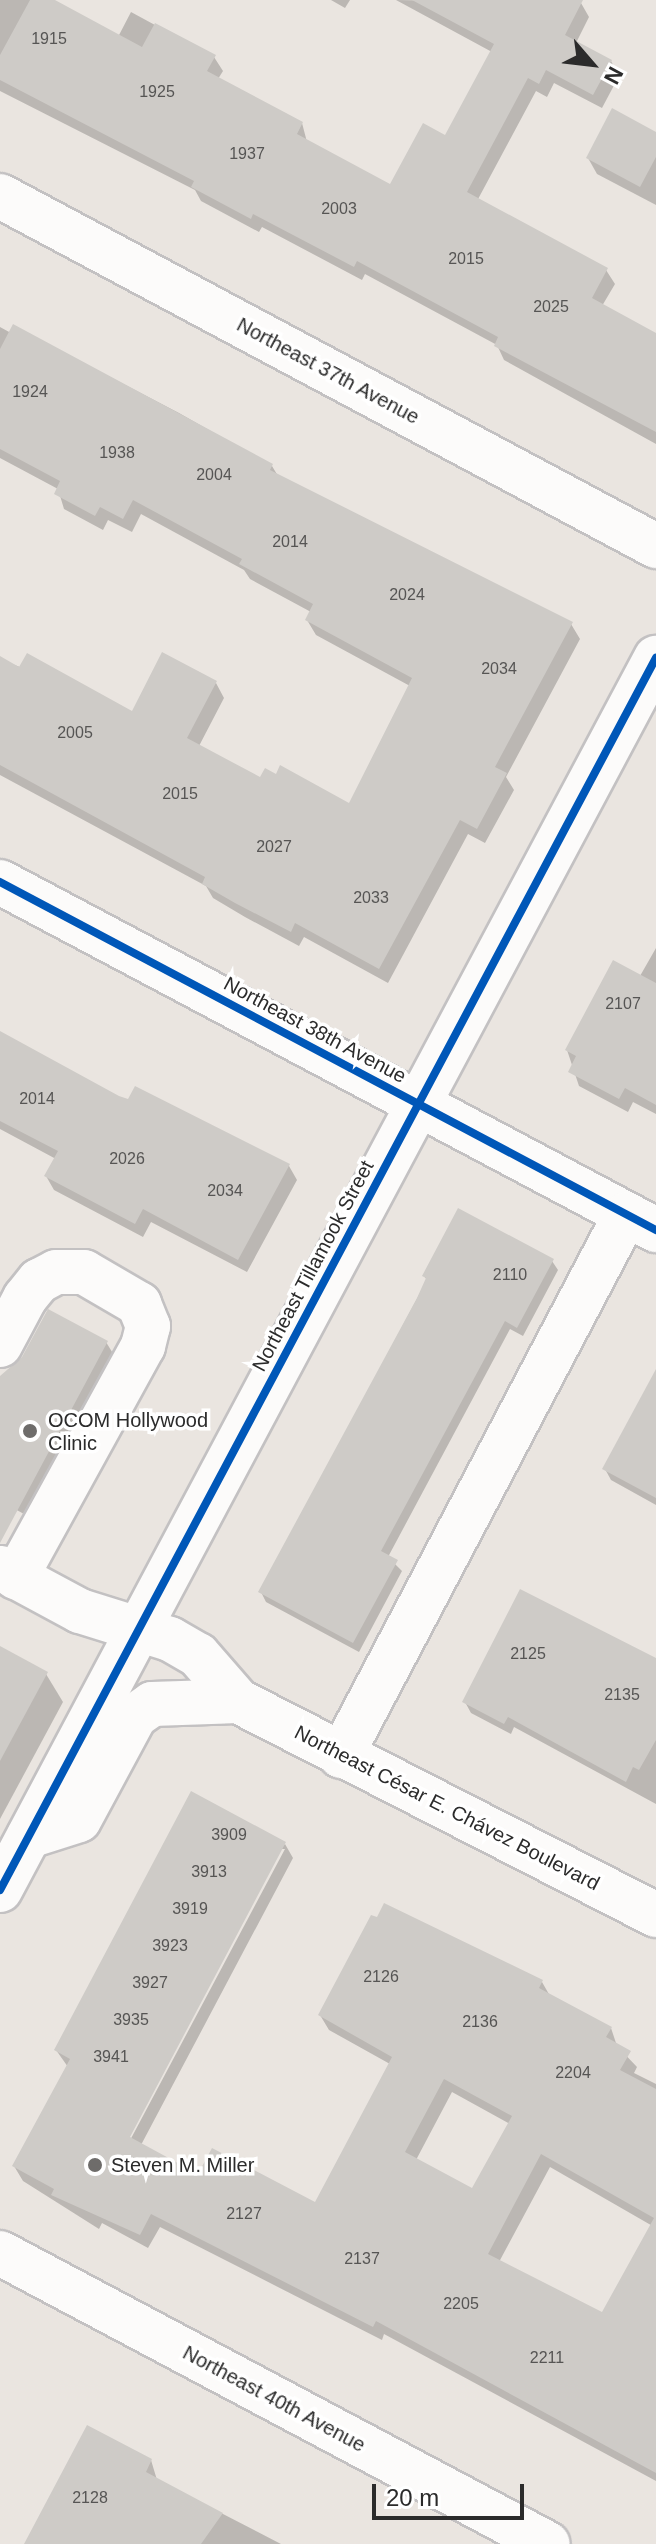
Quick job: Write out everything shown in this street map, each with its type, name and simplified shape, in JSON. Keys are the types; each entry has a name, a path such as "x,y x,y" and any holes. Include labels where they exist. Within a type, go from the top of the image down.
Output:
{"street":[{"name":"Northeast 37th Avenue","path":"0,196 656,546"},
{"name":"Northeast Tillamook Street","path":"0,1890 656,658"},
{"name":"Northeast 38th Avenue","path":"0,882 641,1222"},
{"path":"341,1756 641,1222"},
{"path":"0,1345 25,1298 39,1281 56,1272 84,1272 139,1304 148,1326 143,1346 8,1572"},
{"name":"Northeast César E. Chávez Boulevard","path":"8,1572 80,1611 139,1629 198,1655 238,1701 427,1801 491,1826 656,1915"},
{"path":"29,1836 79,1820 135,1716 152,1704 238,1701"},
{"name":"Northeast 40th Avenue","path":"0,2253 548,2544"}],"building":[{"path":"30,0 55,0 142,47 155,23 216,55 207,71 303,122 297,134 390,184 423,123 445,135 494,44 412,0 583,0 565,35 612,60 593,95 546,70 539,84 528,78 467,192 608,268 592,298 656,333 656,432 494,346 498,337 357,261 354,267 253,214 251,219 191,187 194,181 0,80 0,55"},
{"path":"612,108 656,132 656,157 640,187 586,158"},
{"path":"13,324 273,464 270,470 573,622 495,767 507,773 477,829 460,820 379,969 295,923 291,932 235,903 202,884 205,877 0,765 0,656 19,667 27,653 132,711 162,652 217,681 187,738 260,777 265,768 276,774 280,765 349,803 412,678 305,620 313,604 239,564 242,559 133,500 123,519 100,507 95,516 54,494 60,481 0,449 0,349"},
{"path":"613,960 656,983 656,1105 625,1088 619,1099 568,1072 576,1056 565,1050"},
{"path":"0,1031 119,1096 128,1099 135,1086 290,1164 238,1260 143,1209 135,1224 44,1176 58,1151 0,1121"},
{"path":"458,1208 554,1259 517,1328 505,1321 381,1551 398,1560 353,1643 258,1592 417,1298 426,1278 422,1276"},
{"name":"OCOM Hollywood Clinic","path":"48,1309 108,1341 0,1543 0,1376 22,1357"},
{"path":"656,1369 656,1498 602,1469"},
{"path":"520,1589 656,1658 656,1740 639,1770 633,1767 626,1782 508,1717 504,1724 462,1702"},
{"path":"0,1646 48,1672 0,1761"},
{"path":"191,1791 286,1842 130,2137 198,2174 212,2148 315,2202 392,2057 318,2015 371,1915 377,1917 384,1903 543,1980 539,1988 612,2027 606,2037 631,2051 620,2070 656,2089 656,2473 376,2321 373,2327 151,2214 140,2235 51,2195 54,2189 12,2166 70,2059 54,2050","holes":["444,2079 512,2116 472,2188 405,2152","541,2154 654,2218 602,2312 488,2254"]},
{"path":"87,2425 152,2459 146,2472 223,2513 201,2544 24,2544"}],"cycle path":[{"path":"0,1890 656,658"},
{"path":"0,882 656,1230"}],"place":[{"name":"OCOM Hollywood Clinic","path":"30,1431"},
{"name":"Steven M. Miller","path":"95,2165"}]}
